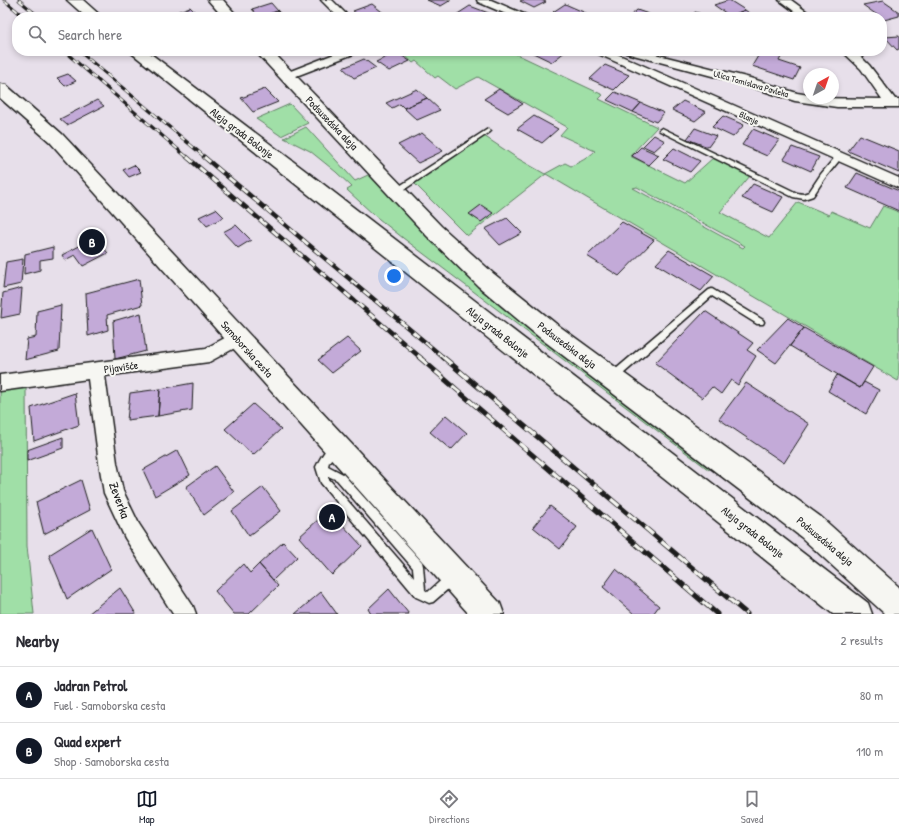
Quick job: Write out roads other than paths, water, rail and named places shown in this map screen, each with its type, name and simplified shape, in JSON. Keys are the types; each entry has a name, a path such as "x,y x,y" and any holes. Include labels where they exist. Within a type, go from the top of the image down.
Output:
{"main road":[{"path":"74,0 89,12"},
{"path":"215,0 226,12"},
{"name":"Aleja grada Bolonje","path":"144,56 857,614"},
{"name":"Podsusedska aleja","path":"268,56 434,231 486,280 547,330 611,379 758,486 834,548 899,607"},
{"name":"Samoborska cesta","path":"0,89 56,138 489,614"}],"street":[{"path":"326,0 339,12"},
{"path":"784,0 802,12"},
{"path":"487,1 511,12"},
{"path":"287,76 339,56"},
{"name":"Blanje","path":"611,56 899,183"},
{"name":"Ulica Tomislava Pavleka","path":"649,56 746,81 795,96 837,103 895,103"},
{"path":"853,56 865,67 895,103"},
{"name":"Pijavišće","path":"0,383 209,355 238,338"},
{"name":"Zeverka","path":"96,370 108,463 114,493 132,531 184,614"}],"lane":[{"path":"662,130 795,195 804,197 811,194 823,176 839,157"},
{"path":"397,191 488,131"},
{"path":"611,379 712,292 760,322"},
{"path":"336,446 324,458 322,467 324,480 420,593 429,598 454,576"},
{"path":"322,467 340,477 418,566 420,593"}],"railway":[{"path":"4,0 18,12"},
{"path":"19,0 33,12"},
{"path":"70,56 188,158"},
{"path":"85,56 206,158"},
{"path":"187,157 421,358"},
{"path":"204,157 444,358"},
{"path":"419,357 717,614"},
{"path":"443,357 747,614"}],"place":[{"name":"Quad expert","path":"92,242"},
{"name":"Jadran Petrol","path":"332,517"}]}
